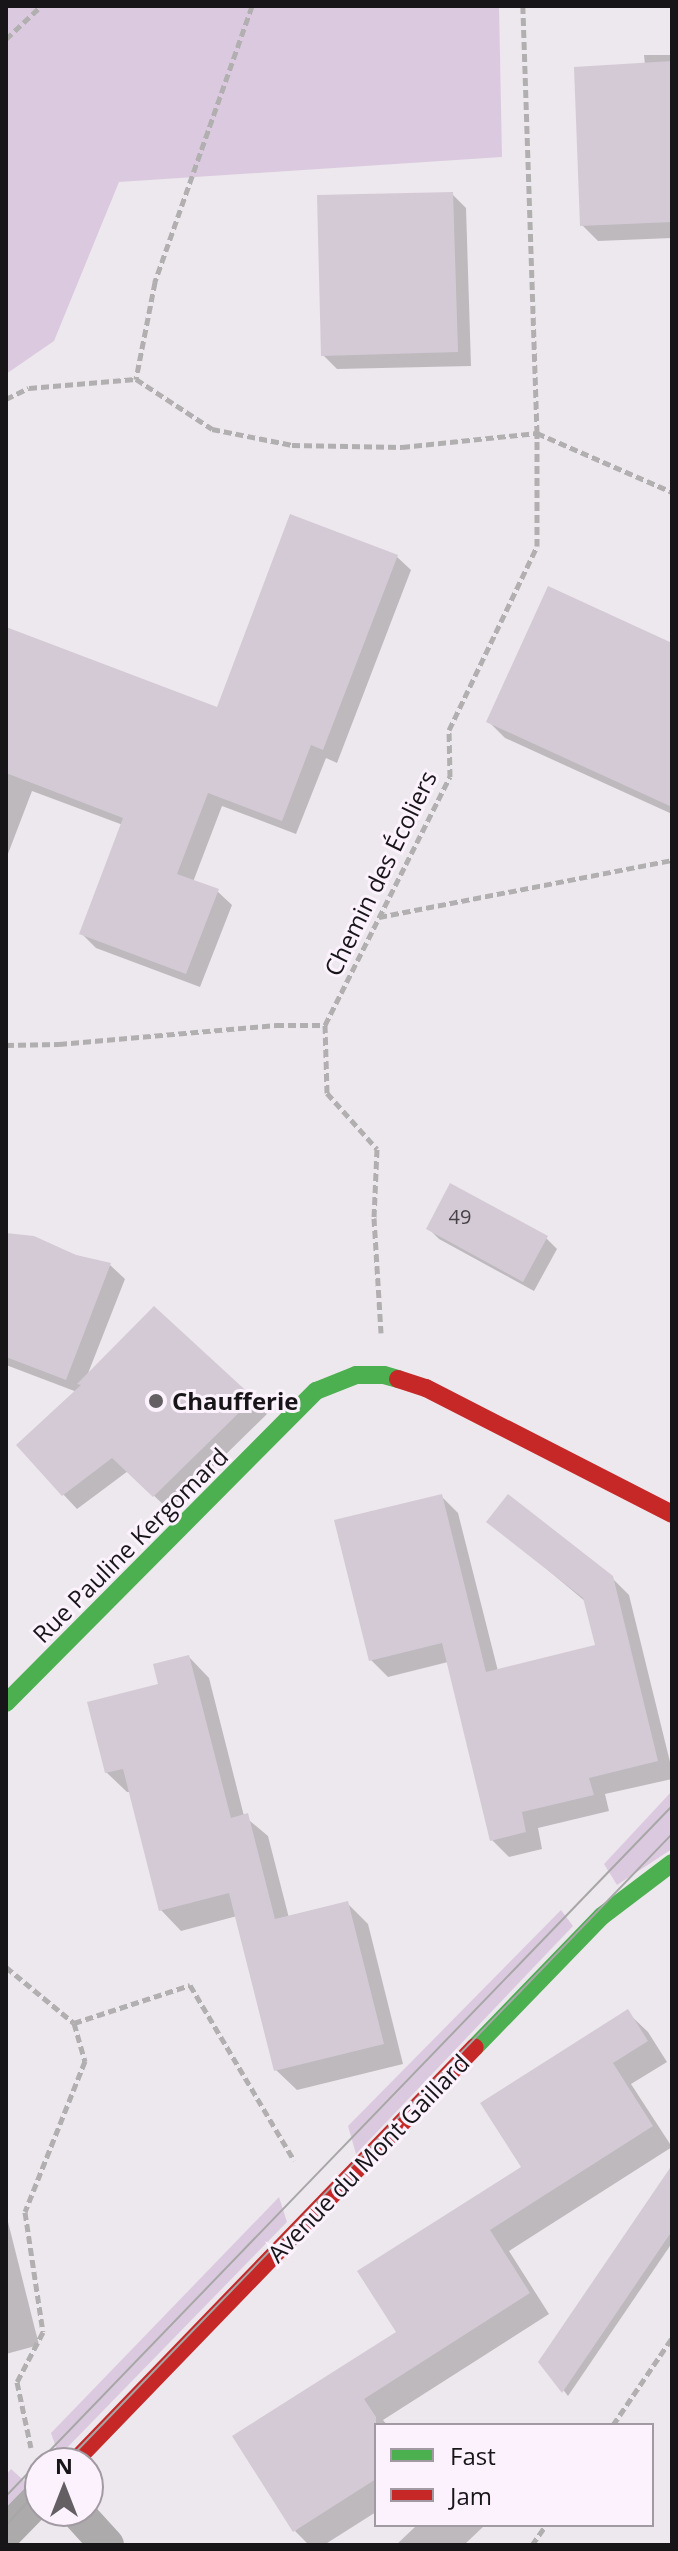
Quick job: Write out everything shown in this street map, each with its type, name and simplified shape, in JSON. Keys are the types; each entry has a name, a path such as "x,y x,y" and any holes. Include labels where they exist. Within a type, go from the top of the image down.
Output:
{"street":[{"name":"Rue Pauline Kergomard","path":"6,1703 316,1391 356,1375 384,1375 426,1388 672,1514"},
{"name":"Avenue du Mont Gaillard","path":"88,2447 602,1916 672,1863"},
{"path":"6,2532 24,2513"},
{"path":"91,2527 107,2545"}],"path":[{"path":"6,39 41,6"},
{"path":"136,379 155,282 252,6"},
{"name":"Chemin des Écoliers","path":"325,1025 450,777 449,730 537,546 537,433 523,6"},
{"path":"6,399 29,388 136,379 212,429 292,445 402,447 537,433 672,492"},
{"path":"379,917 672,860"},
{"path":"6,1045 73,1043 276,1025 325,1025 327,1093 377,1149 374,1218 384,1375"},
{"path":"6,1967 74,2023 85,2061 25,2212 43,2332 17,2382 31,2447"},
{"path":"74,2023 190,1985 294,2160"},
{"path":"614,2423 672,2338"},
{"path":"532,2545 545,2527"}],"shaded area":[{"path":"6,6 499,6 502,157 119,182 54,341 6,374"},
{"path":"672,1791 672,1849 617,1885 604,1864"},
{"path":"561,1910 573,1926 356,2154 348,2126"},
{"path":"279,2197 287,2222 68,2447 56,2447 51,2433"},
{"path":"11,2469 24,2481 24,2495 6,2514 6,2475"}],"building":[{"path":"672,61 672,222 580,226 574,67"},
{"path":"453,192 458,352 321,356 317,195"},
{"path":"290,514 398,555 323,750 311,745 282,821 208,793 177,874 219,889 186,974 79,934 123,818 6,773 6,627 217,707"},
{"path":"548,586 672,643 672,807 486,722"},
{"path":"450,1183 548,1236 523,1282 426,1229"},
{"path":"6,1233 34,1236 76,1255 111,1263 66,1380 6,1357"},
{"name":"Chaufferie","path":"154,1306 254,1398 153,1497 112,1458 62,1496 16,1445 81,1385 77,1384"},
{"path":"442,1494 486,1672 595,1645 583,1598 486,1522 508,1494 613,1576 658,1761 589,1778 594,1795 522,1812 526,1832 490,1841 442,1643 369,1661 334,1520"},
{"path":"189,1655 231,1818 248,1813 275,1919 348,1901 384,2044 274,2071 229,1893 159,1911 123,1769 105,1773 87,1702 158,1684 153,1664"},
{"path":"628,2009 648,2041 613,2063 653,2126 490,2230 530,2293 364,2399 376,2417 374,2480 293,2532 232,2436 396,2332 357,2271 521,2167 480,2103"},
{"path":"672,2165 672,2231 562,2393 538,2362"}],"tram line":[{"path":"6,2496 672,1806"},
{"path":"80,2447 672,1834"},
{"path":"6,2525 24,2506"}],"traffic: fast":[{"path":"6,1703 316,1391 356,1375 384,1375 398,1379"},
{"path":"475,2047 602,1916 672,1863"}],"traffic: jam":[{"path":"398,1379 426,1388 672,1514"},
{"path":"88,2447 475,2047"}],"place":[{"name":"Chaufferie","path":"156,1401"}]}
